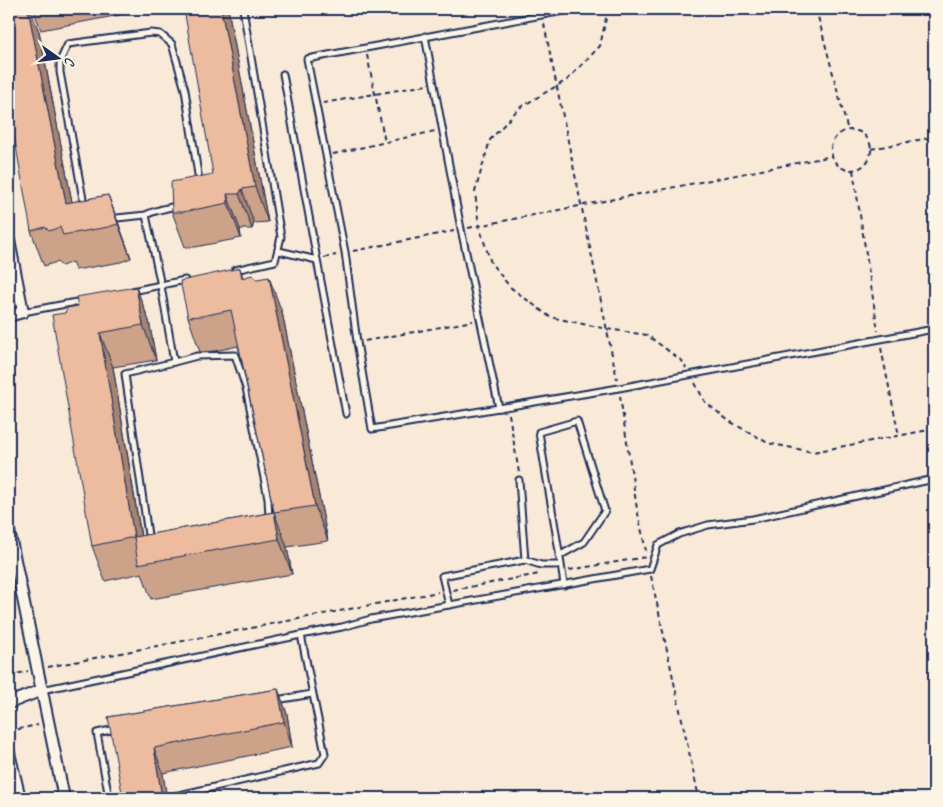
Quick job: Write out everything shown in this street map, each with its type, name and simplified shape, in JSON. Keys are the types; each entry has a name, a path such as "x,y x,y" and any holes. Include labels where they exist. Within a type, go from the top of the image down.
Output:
{"street":[{"path":"9,240 23,312 9,316"},
{"path":"9,531 64,798"},
{"path":"9,703 42,690"},
{"path":"9,752 20,798"}],"lane":[{"path":"228,271 275,261 281,237 243,9"},
{"path":"574,9 307,59 345,252 357,342 372,429 619,388 934,329"},
{"path":"151,33 160,34 172,44 185,90 199,181 198,192 188,203 153,211 146,215 88,221 82,199 60,72 60,61 68,44 151,33"},
{"path":"425,36 461,229 499,408"},
{"path":"283,74 346,414"},
{"path":"146,215 174,362"},
{"path":"279,251 317,260"},
{"path":"124,293 190,279"},
{"path":"23,312 88,300"},
{"path":"162,545 148,535 125,374 197,356 235,355 246,388 268,498 269,526"},
{"path":"559,556 584,542 605,512 577,421 539,432 560,564 564,585"},
{"path":"42,690 301,634 342,628 371,619 650,568 658,545 708,525 753,519 934,479"},
{"path":"519,480 525,560"},
{"path":"449,605 442,576 525,560 541,565 560,564"},
{"path":"176,798 175,796 319,763 325,754 301,634"},
{"path":"273,701 312,694"},
{"path":"109,798 96,732 126,727"}],"path":[{"path":"608,9 600,46 567,80 519,108 490,140 475,192 479,226 492,263 510,286 550,317 647,335 682,361 705,402 729,421 768,443 812,452 934,429"},
{"path":"816,9 848,131"},
{"path":"542,15 619,388 637,509 699,798"},
{"path":"366,48 385,142"},
{"path":"316,105 434,84"},
{"path":"326,155 443,130"},
{"path":"848,131 861,133 866,137 871,149 868,162 863,167 848,170 839,166 832,156 831,149 836,137 848,131"},
{"path":"871,149 934,137"},
{"path":"317,260 345,252 832,156"},
{"path":"853,170 879,339 899,436"},
{"path":"357,342 480,319"},
{"path":"508,407 520,468 519,480"},
{"path":"563,577 567,576 569,570 647,557"},
{"path":"9,676 37,669 547,572"},
{"path":"9,731 48,722"}],"building":[{"path":"9,9 28,9 66,203 108,195 118,224 63,235 60,227 49,231 45,227 31,231 9,107"},
{"path":"184,9 221,9 255,187 242,189 239,194 227,194 228,203 183,212 172,212 171,182 213,174"},
{"path":"240,268 242,278 252,275 257,279 269,277 315,506 274,512 231,310 188,317 180,281"},
{"path":"136,287 143,325 100,333 134,537 92,546 52,315 65,313 67,308 78,306 76,297"},
{"path":"274,512 279,539 138,564 134,537"},
{"path":"278,689 284,722 154,748 162,798 123,798 108,717"}]}
